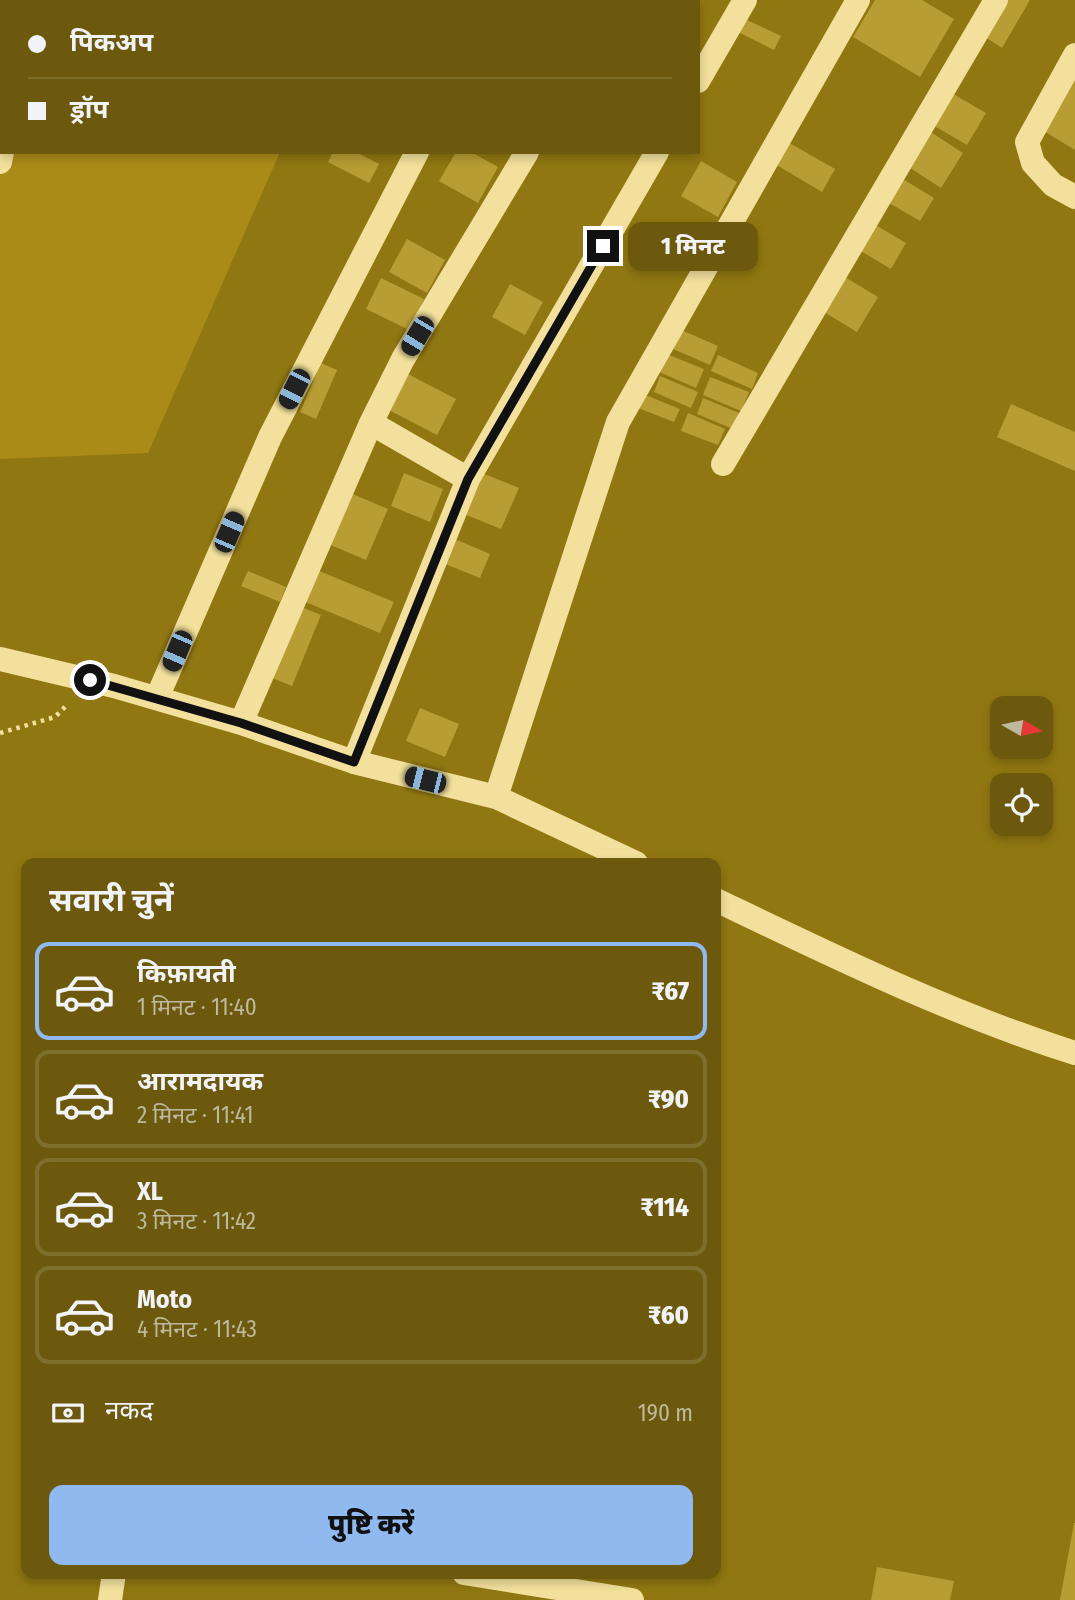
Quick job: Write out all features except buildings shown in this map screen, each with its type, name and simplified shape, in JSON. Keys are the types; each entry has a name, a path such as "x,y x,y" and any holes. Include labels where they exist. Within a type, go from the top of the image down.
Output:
{"street":[{"path":"700,78 745,0"},
{"path":"496,797 618,422 858,0"},
{"path":"723,464 996,0"},
{"path":"1075,55 1027,142 1033,163 1054,185 1075,197"},
{"path":"157,698 270,437 416,154"},
{"path":"241,723 371,423 403,359 526,154"},
{"path":"354,762 468,479 656,154"},
{"path":"371,423 468,479"},
{"path":"0,659 157,698 241,723 354,762 496,797 625,858"},
{"path":"721,902 914,993 1042,1043 1075,1053"},
{"path":"110,1600 113,1579"},
{"path":"501,1579 632,1600"}],"path":[{"path":"0,733 55,718 90,680"}],"shaded area":[{"path":"0,154 279,154 148,453 0,459"}],"route":[{"path":"90,680 241,723 354,762 468,479 603,246"}]}
